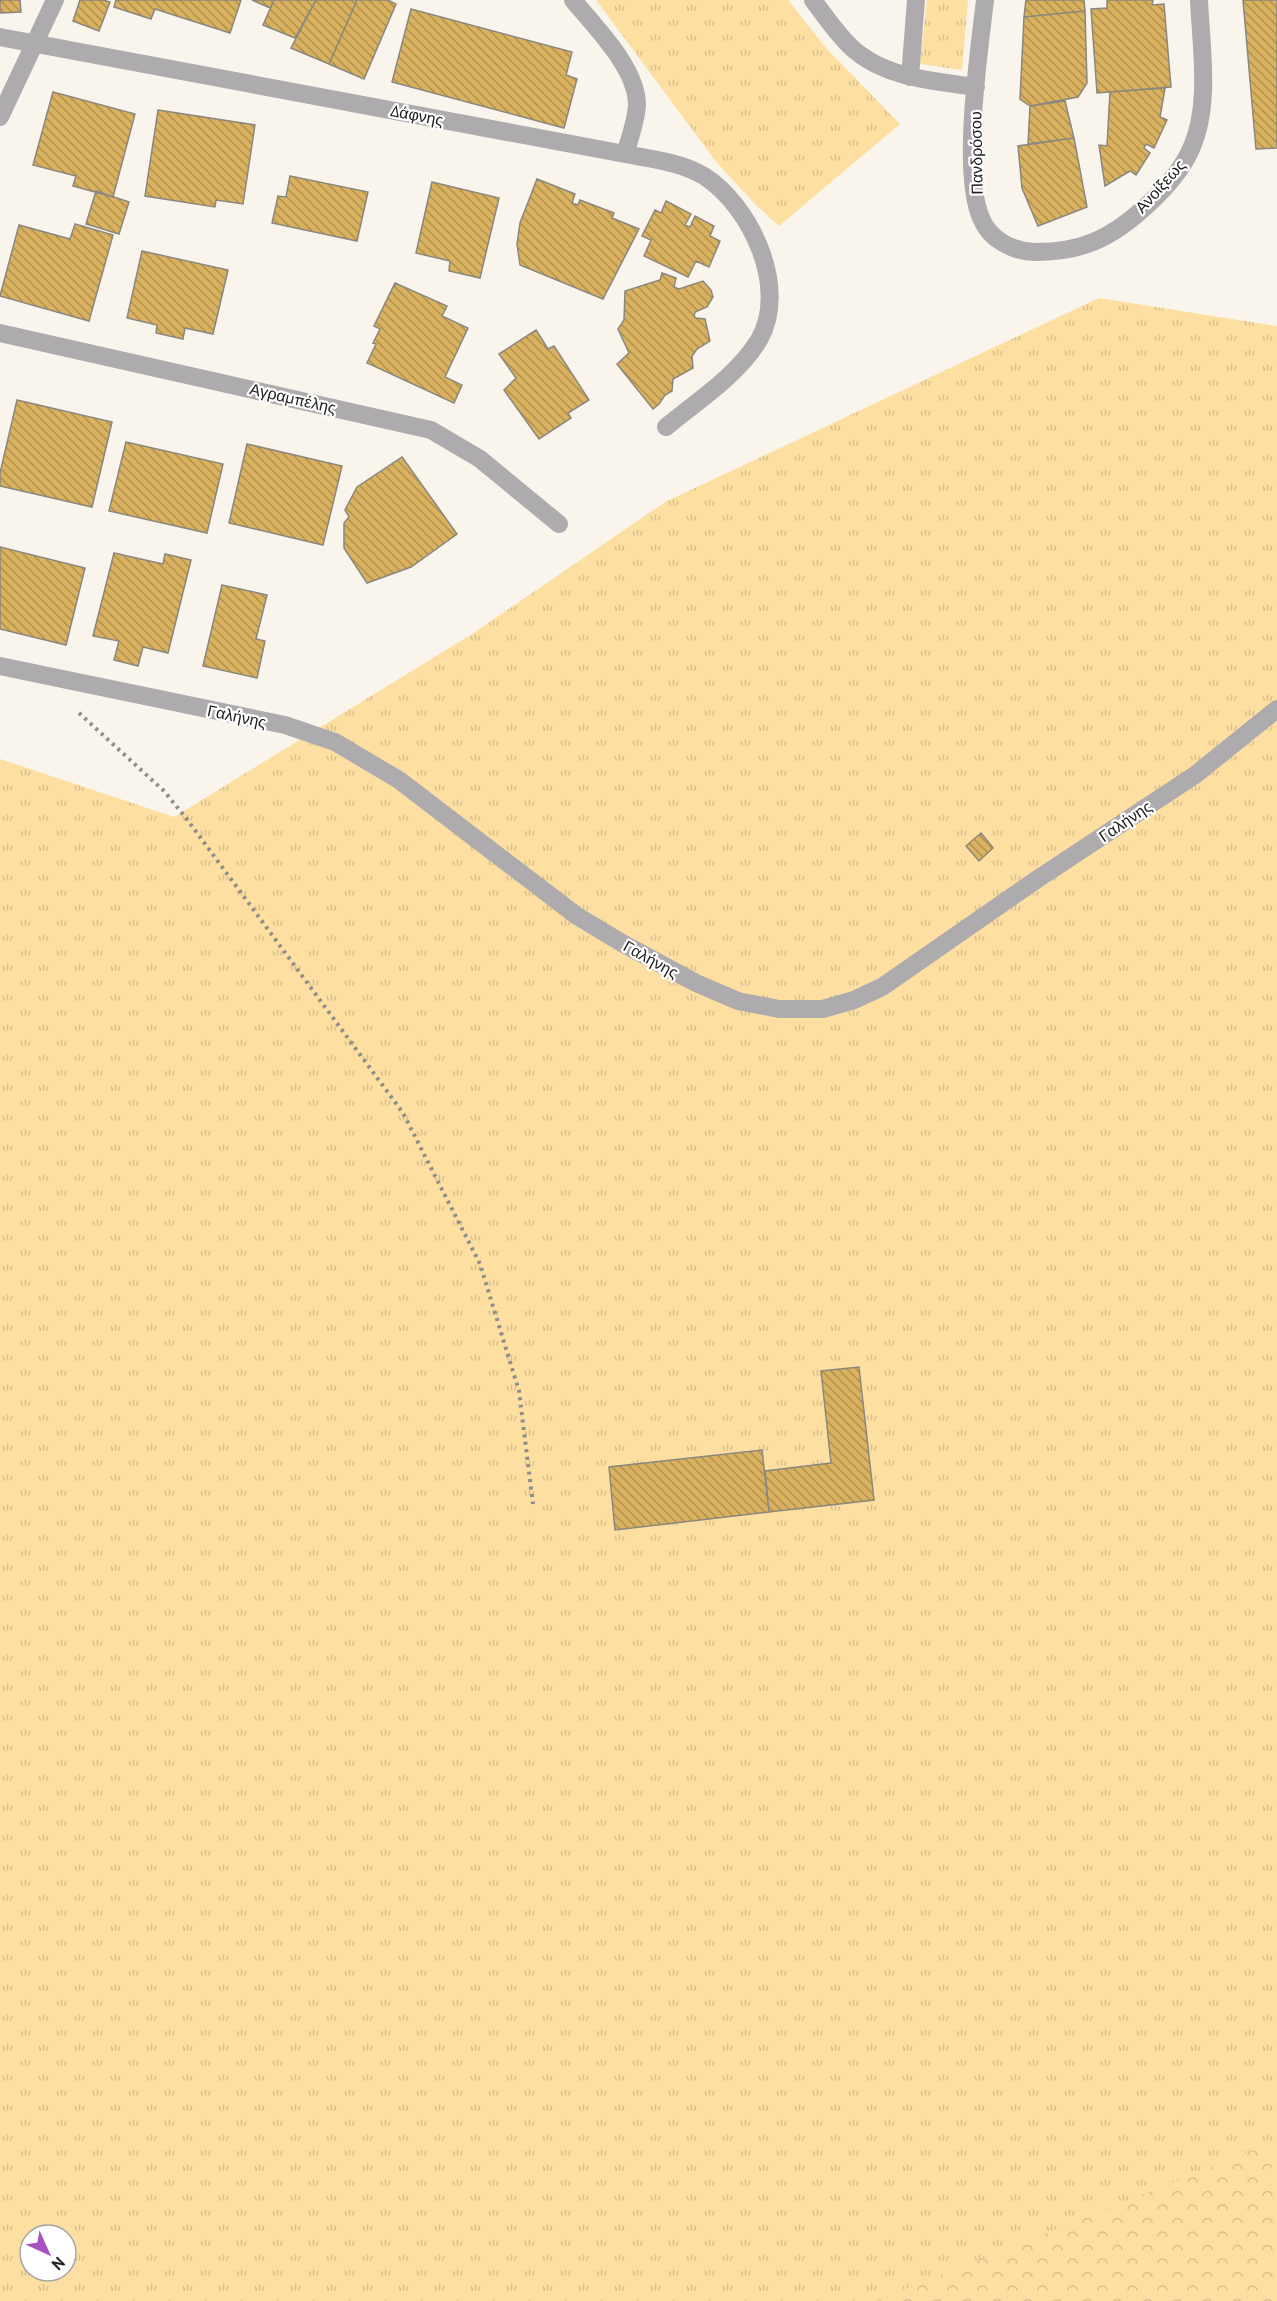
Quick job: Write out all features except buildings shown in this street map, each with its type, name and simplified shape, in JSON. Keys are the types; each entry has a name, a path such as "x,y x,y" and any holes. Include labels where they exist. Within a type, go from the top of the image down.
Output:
{"street":[{"path":"0,117 55,0"},
{"path":"573,0 611,46 634,86 636,112 625,154"},
{"path":"813,0 851,47 877,65 910,77 976,87"},
{"path":"910,77 916,0"},
{"name":"Πανδρόσου","path":"985,0 976,87 973,170 980,217 997,239 1013,249 1032,252 1056,250"},
{"name":"Ανοίξεως","path":"1056,250 1095,242 1114,231 1160,192 1186,159 1196,136 1200,117 1202,76 1199,0"},
{"name":"Δάφνης","path":"0,37 625,154 683,167 710,181 735,207 754,233 763,255 767,273 766,320 760,339 741,362 666,427"},
{"name":"Αγραμπέλης","path":"0,333 431,430 480,459 559,524"},
{"name":"Γαλήνης","path":"0,666 285,725 335,742 399,780 577,916 696,983 738,1001 779,1009 823,1009 854,1000 882,987 1027,886 1195,775 1277,710"}],"path":[{"path":"76,710 164,791 186,818 403,1113 480,1264 519,1391 533,1504"}],"green space":[{"path":"596,0 788,0 826,48 900,124 779,226 717,163"},
{"path":"927,0 968,0 962,70 920,64"},
{"path":"1099,298 1277,326 1277,2301 0,2301 0,759 174,817 472,634 665,502"},
{"path":"1277,2141 1277,2301 875,2301"}]}
